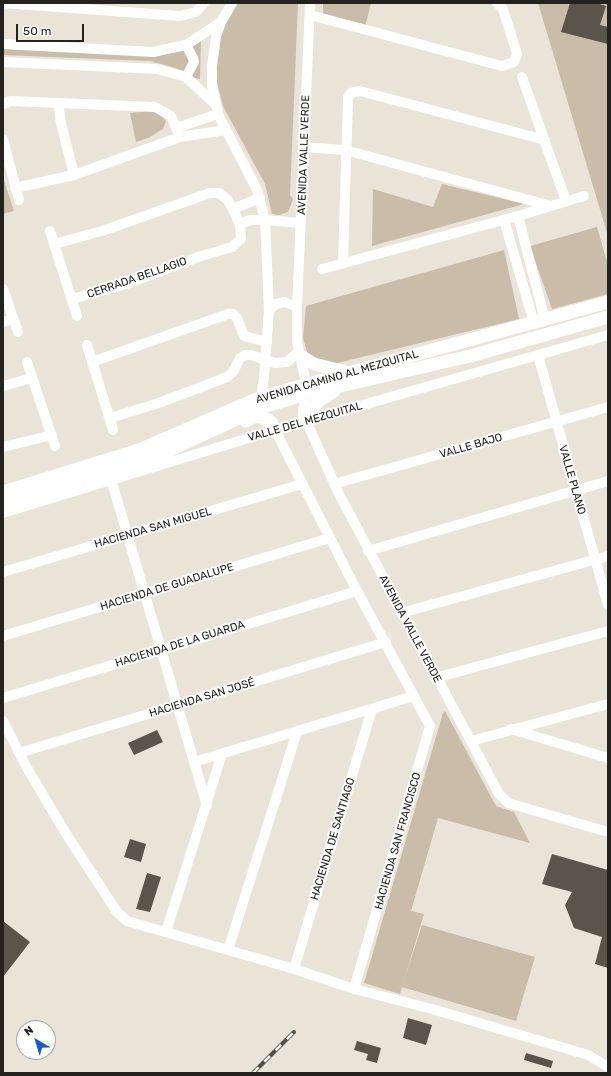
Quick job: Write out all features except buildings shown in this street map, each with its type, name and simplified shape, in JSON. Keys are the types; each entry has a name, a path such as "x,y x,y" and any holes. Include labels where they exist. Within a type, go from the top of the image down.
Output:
{"main road":[{"name":"AVENIDA CAMINO AL MEZQUITAL","path":"3,492 139,450 262,402 538,328 608,302"},
{"path":"538,328 556,332 608,317"},
{"path":"299,353 314,364 347,379 328,394 305,419"},
{"name":"AVENIDA CAMINO AL MEZQUITAL","path":"3,502 163,453 262,402"},
{"path":"163,453 198,444 254,417 261,417 274,427"}],"street":[{"path":"3,3 180,16 196,12 204,3"},
{"path":"194,762 414,696 357,591 262,402 269,310 265,220 260,198 225,130 214,103 212,66 216,37 221,22 232,3"},
{"name":"AVENIDA VALLE VERDE","path":"310,3 297,308 299,353 306,389 303,410 305,419 334,484 368,551 499,794 506,801 608,832"},
{"path":"310,15 496,66 508,65 514,62 517,58 516,46 503,9 497,3"},
{"path":"3,44 153,52 186,44 221,22"},
{"path":"186,44 194,62 186,77"},
{"path":"3,62 131,66 157,69 186,77 214,103"},
{"path":"522,76 566,201"},
{"path":"342,262 348,97 351,93 360,91 545,140"},
{"path":"3,104 11,101 155,107 171,116 178,132"},
{"path":"58,103 61,123 74,175"},
{"path":"15,188 74,175 218,114"},
{"path":"178,132 225,130"},
{"path":"3,139 19,200"},
{"path":"303,147 346,150 551,206"},
{"path":"54,244 102,231 210,193 223,195 233,209 240,224 250,220 301,223"},
{"path":"322,269 342,262 504,220 584,196"},
{"path":"233,209 260,198"},
{"path":"518,216 529,258 538,328"},
{"path":"504,220 538,328"},
{"name":"CERRADA BELLAGIO","path":"50,231 72,299 126,284 198,257 232,247 241,239 240,224"},
{"path":"516,261 529,258"},
{"path":"3,289 18,332"},
{"path":"72,299 77,316"},
{"path":"269,310 276,304 285,302 297,308"},
{"path":"92,362 228,314 233,314 236,318 244,336 267,342"},
{"path":"3,322 14,319"},
{"name":"VALLE DEL MEZQUITAL","path":"3,513 274,427 608,335"},
{"path":"87,345 114,430"},
{"path":"110,418 159,403 227,377 233,372 240,358 245,355 251,355 275,363 287,362 299,353"},
{"name":"VALLE PLANO","path":"538,355 608,605"},
{"path":"26,362 56,446"},
{"path":"3,386 32,378"},
{"name":"VALLE BAJO","path":"334,484 608,407"},
{"path":"3,447 52,435"},
{"path":"111,479 143,595 207,806"},
{"path":"368,551 608,481"},
{"name":"HACIENDA SAN MIGUEL","path":"3,572 302,484"},
{"name":"HACIENDA DE GUADALUPE","path":"3,636 330,538"},
{"path":"401,613 608,556"},
{"name":"HACIENDA DE LA GUARDA","path":"3,698 357,591"},
{"path":"436,678 608,632"},
{"name":"HACIENDA SAN JOSÉ","path":"19,753 386,642"},
{"name":"HACIENDA SAN FRANCISCO","path":"354,989 429,735 430,726 414,696"},
{"path":"471,741 608,704"},
{"name":"HACIENDA DE SANTIAGO","path":"294,969 372,709"},
{"path":"3,721 19,753 65,832 123,919 294,969 354,989 588,1055 608,1067"},
{"path":"511,729 608,758"},
{"path":"228,950 297,732"},
{"path":"166,932 207,806 222,754"}],"shaded area":[{"path":"238,3 298,3 290,195 293,199 288,212 279,215 272,214 265,184 223,106 214,71 218,42 224,27"},
{"path":"323,3 371,3 365,27 323,14"},
{"path":"538,3 608,3 608,236"},
{"path":"201,41 200,79 191,77 184,71 150,61 3,55 3,47 132,55"},
{"path":"156,110 166,121 163,129 148,138 136,142 130,113"},
{"path":"3,178 14,211 3,214"},
{"path":"442,184 524,204 372,246 373,189 433,207"},
{"path":"597,227 608,265 608,294 552,309 530,246"},
{"path":"504,250 519,319 329,365 309,359 303,338 306,306"},
{"path":"445,711 496,806 514,812 530,843 438,818 411,911 424,914 400,994 364,983 443,713"},
{"path":"422,925 535,957 516,1021 402,987"}],"railway":[{"path":"253,1073 294,1032"}]}
